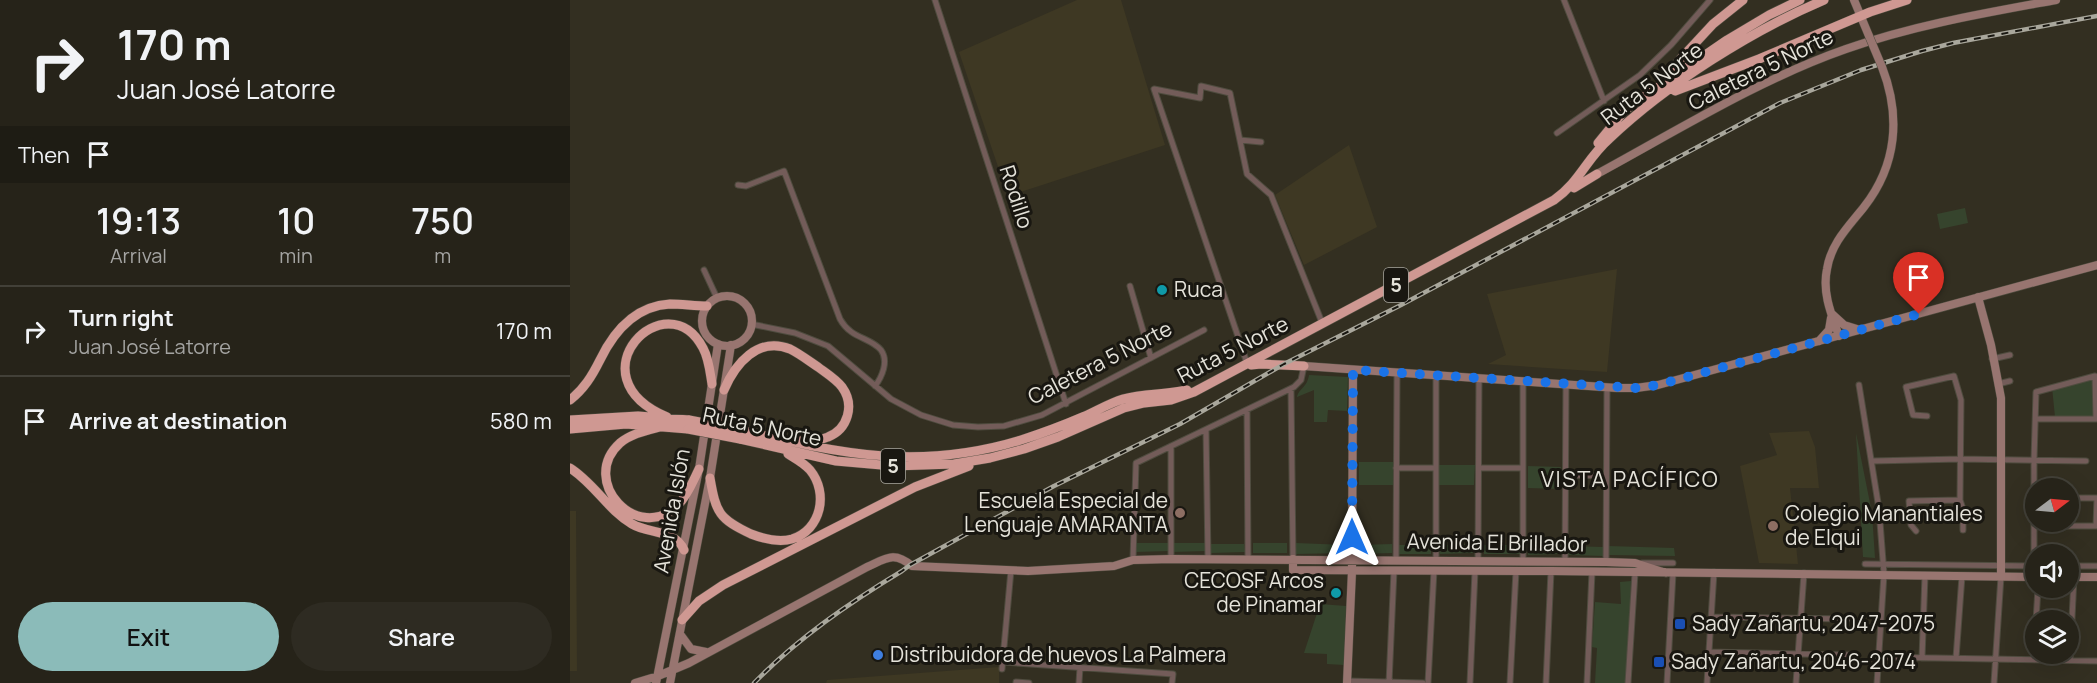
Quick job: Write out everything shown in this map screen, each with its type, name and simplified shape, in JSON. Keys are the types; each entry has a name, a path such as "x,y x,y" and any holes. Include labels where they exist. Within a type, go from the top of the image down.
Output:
{"highway":[{"path":"1641,99 1704,33 1743,0"},
{"name":"Ruta 5 Norte","path":"741,435 778,448 836,461 893,466 954,464 1008,453 1058,437 1124,408 1186,395 1559,191 1577,173 1618,116 1727,40 1800,0"},
{"name":"Ruta 5 Norte","path":"570,420 619,416 688,424 841,452 892,457 944,455 985,449 1052,430 1120,400 1188,389 1276,349 1561,195 1578,179 1607,140 1662,96 1747,39 1778,21 1824,0"},
{"path":"1662,96 1759,59 1861,16 1907,0"},
{"path":"1561,195 1597,174"},
{"path":"570,400 589,381 615,334 633,316 663,305 707,306"},
{"path":"699,469 684,498 675,508 652,517 627,512 610,492 607,480 607,466 612,454 620,444 630,436 665,421 638,400 626,382 623,371 625,356 632,342 640,334 653,326 662,325 680,327 691,333 705,353 712,384"},
{"path":"724,390 741,361 753,351 768,347 780,347 795,352 835,380 844,390 849,405 848,415 841,429 820,440 789,442"},
{"path":"1276,349 1279,359 1284,364"},
{"path":"1246,363 1304,366"},
{"name":"Ruta 5 Norte","path":"570,429 665,421"},
{"path":"710,478 717,508 729,523 768,540 789,540 810,528 819,513 821,502 815,476 808,468 778,448"},
{"path":"682,620 699,601 723,585 915,487 956,470 1008,453"},
{"path":"570,468 588,481 629,523 673,537 684,550"}],"street":[{"name":"Rodillo","path":"935,0 1066,404"},
{"path":"1564,0 1604,101"},
{"path":"1557,133 1652,65 1710,0"},
{"name":"Caletera 5 Norte","path":"1597,174 1763,85 1837,52 1915,28 2056,0"},
{"path":"1839,336 1826,297 1825,280 1830,255 1842,233 1879,186 1885,174 1891,152 1893,113 1882,67 1856,3"},
{"path":"1246,363 1154,89 1200,98 1201,86 1230,93 1247,174 1271,195 1321,320"},
{"path":"1240,141 1262,142"},
{"path":"738,185 746,186 784,171 840,319 849,331 878,348 883,355 883,373 875,386"},
{"path":"1133,560 1136,463 1291,389 1301,380 1304,366 1636,388 1658,385 2097,265"},
{"path":"704,270 717,298"},
{"path":"1130,286 1151,358"},
{"path":"729,296 740,300 748,308 751,324 745,338 731,345 718,344 709,337 703,327 703,316 707,306 717,298 729,296"},
{"path":"1978,297 1990,341 2001,405 2001,576 1994,683"},
{"path":"1831,313 1844,325 1860,330"},
{"path":"1817,342 1829,330 1831,313"},
{"name":"Caletera 5 Norte","path":"751,324 795,333 815,340 840,354 891,399 912,412 941,422 966,427 991,427 1018,423 1042,415 1204,330"},
{"name":"Avenida Islón","path":"657,680 699,469 718,344"},
{"name":"Avenida Islón","path":"670,683 710,478 731,345"},
{"path":"1992,359 2010,355"},
{"path":"1353,370 1352,571 1347,682 1423,683"},
{"path":"1396,560 1397,373"},
{"path":"1436,375 1436,560"},
{"path":"1927,416 1913,414 1906,387 1954,375 1961,400 1960,500 1963,509 1963,530"},
{"path":"2034,478 2036,392 2095,376 2096,419 2036,419"},
{"path":"1470,683 1475,571 1478,560 1479,378"},
{"path":"1523,381 1523,561"},
{"path":"1998,384 2010,381"},
{"path":"1565,561 1566,384"},
{"path":"1859,385 1880,515 1884,570 1877,683"},
{"path":"1606,562 1608,387"},
{"path":"1291,389 1293,559"},
{"path":"1247,410 1248,559"},
{"path":"1206,430 1208,559"},
{"path":"1171,446 1171,559"},
{"path":"1872,461 1960,459 2086,461"},
{"path":"1396,468 1435,468"},
{"path":"1479,468 1522,468"},
{"path":"1565,475 1606,476"},
{"path":"2079,498 2097,498 2096,526 2079,525"},
{"path":"1916,531 1911,525 1909,501 1960,500"},
{"name":"Avenida El Brillador","path":"710,651 867,567 894,557 905,560 912,567 1028,571 1114,566 1133,560 1171,559 1673,563"},
{"name":"Avenida El Brillador","path":"1293,559 1293,570 1352,571 1804,573 2025,566"},
{"path":"1635,563 1670,573 1667,683"},
{"name":"Avenida El Brillador","path":"1865,564 1884,570 1925,575 2025,577"},
{"path":"2079,566 2097,566"},
{"path":"1011,570 1002,665 1080,667 1173,674 1172,683"},
{"path":"1390,682 1394,570"},
{"path":"1428,683 1434,570"},
{"path":"1510,683 1516,571"},
{"path":"1546,683 1551,571"},
{"path":"1587,683 1592,572"},
{"path":"1707,683 1714,572"},
{"path":"1628,683 1635,573"},
{"path":"1796,683 1804,573"},
{"path":"1922,658 1925,575"},
{"path":"1956,658 1962,576"},
{"path":"2079,577 2097,577"},
{"path":"1712,617 1848,619"},
{"path":"680,634 691,649 699,652 710,651"},
{"path":"635,683 657,680 710,651"},
{"path":"1709,652 1849,655"},
{"path":"1879,657 2025,659"},
{"path":"2079,660 2097,661"},
{"path":"1079,683 1080,667"},
{"path":"1016,682 1029,683"}],"shaded area":[{"path":"1077,0 1121,0 1165,145 1008,196 959,52"},
{"path":"1349,145 1377,227 1304,265 1275,195"},
{"path":"1617,269 1607,372 1488,364 1506,355 1487,294"},
{"name":"Colegio Manantiales de Elqui","path":"1809,431 1815,447 1819,488 1790,488 1798,564 1759,563 1740,466 1777,455 1769,433"},
{"path":"570,511 576,511 577,671 570,671"},
{"path":"999,667 999,683 826,683 827,680"}],"green space":[{"path":"1965,208 1968,223 1940,229 1937,214"},
{"path":"1309,375 1348,377 1347,411 1328,410 1327,422 1314,422 1314,390 1297,397 1307,383"},
{"path":"2093,379 2093,417 2055,417 2052,387"},
{"path":"1856,433 1872,513 1875,558 1863,557"},
{"path":"1359,462 1393,462 1393,485 1359,485"},
{"path":"1439,465 1475,465 1474,485 1439,485"},
{"path":"1528,466 1561,467 1561,489 1528,488"},
{"path":"1135,543 1168,543 1169,551 1135,552"},
{"path":"1172,543 1206,543 1206,551 1172,552"},
{"path":"1253,543 1287,543 1287,553 1253,553"},
{"path":"1296,543 1346,545 1346,553 1296,554"},
{"path":"1211,544 1244,544 1245,552 1211,553"},
{"path":"1392,544 1392,553 1359,554 1359,545"},
{"path":"1472,544 1473,553 1440,554 1439,545"},
{"path":"1398,545 1431,545 1431,554 1398,554"},
{"path":"1484,545 1521,545 1521,554 1484,554"},
{"path":"1528,545 1561,545 1561,554 1528,555"},
{"path":"1568,546 1603,547 1603,556 1568,555"},
{"path":"1608,546 1674,548 1675,556 1608,555"},
{"path":"1631,581 1627,683 1595,683 1597,648 1592,647 1595,602 1621,604 1620,582"},
{"path":"1320,604 1346,606 1344,665 1327,664 1327,654 1304,653"}],"railway":[{"path":"754,683 788,651 825,622 910,565 1054,486 1180,424 1284,364 1401,305 1780,103 1861,70 1922,51 2097,16"}],"place":[{"name":"Ruca","path":"1162,290"},
{"name":"Escuela Especial de Lenguaje AMARANTA","path":"1180,513"},
{"name":"Colegio Manantiales de Elqui","path":"1773,526"},
{"name":"CECOSF Arcos de Pinamar","path":"1336,593"},
{"name":"Sady Zañartu, 2047-2075","path":"1680,624"},
{"name":"Distribuidora de huevos La Palmera","path":"878,655"},
{"name":"Sady Zañartu, 2046-2074","path":"1659,662"}],"district":[{"name":"VISTA PACÍFICO","path":"1630,479"}],"route":[{"path":"1352,537 1353,370 1636,388 1658,385 1785,352 1919,314"}]}
